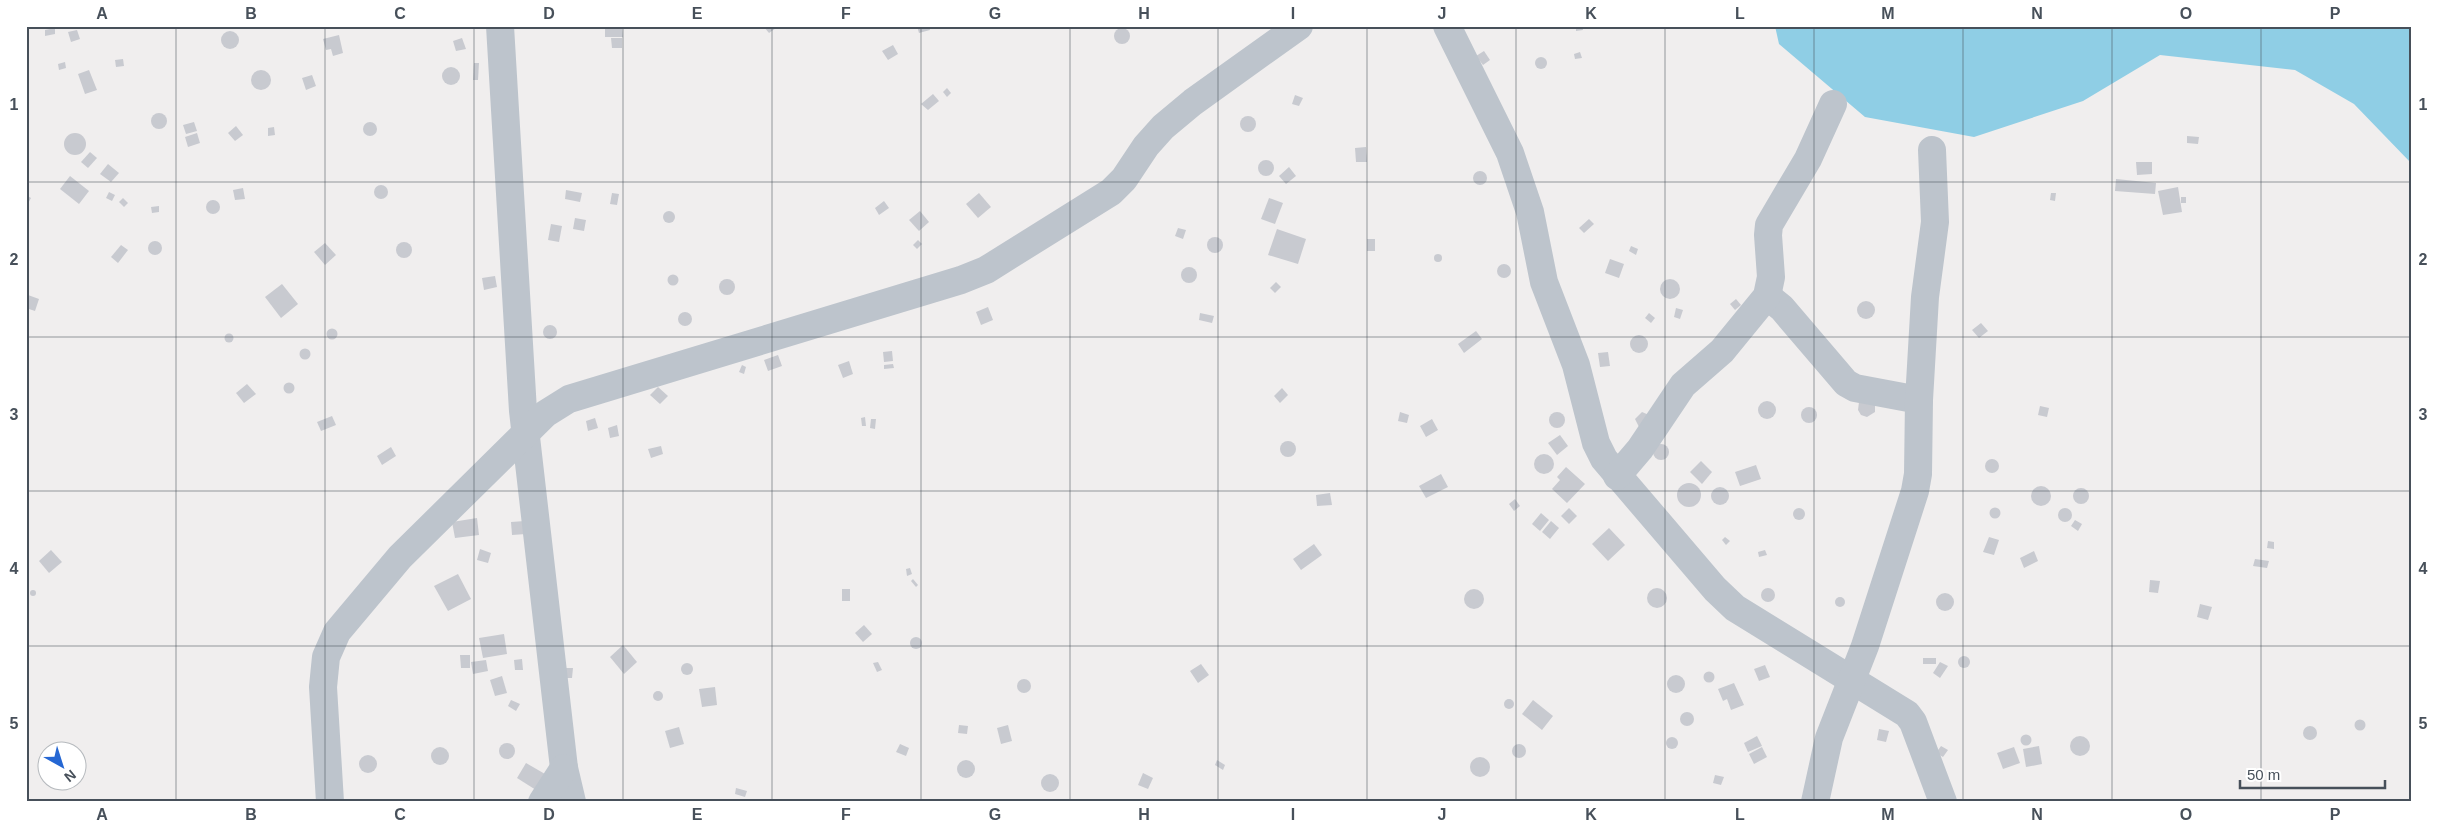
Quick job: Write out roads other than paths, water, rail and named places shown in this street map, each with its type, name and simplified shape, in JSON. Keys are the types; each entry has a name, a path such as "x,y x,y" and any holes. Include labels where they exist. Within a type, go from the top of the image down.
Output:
{"street":[{"path":"500,26 504,136 525,432 564,768 572,802"},
{"path":"330,802 323,687 326,657 337,632 400,557 545,414 569,399 961,280 986,270 1111,192 1124,179 1146,146 1163,127 1193,102 1299,26"},
{"path":"1447,26 1510,153 1530,212 1544,282 1576,365 1596,443 1604,459 1715,589 1735,608 1852,682 1907,714 1913,722 1943,802"},
{"path":"1617,476 1640,449 1683,385 1722,351 1766,296 1771,277 1769,225 1808,159 1833,104"},
{"path":"1815,802 1829,738 1852,682 1915,491 1918,474 1919,400 1925,297 1935,222 1932,150"},
{"path":"1766,296 1782,308 1846,383 1855,388 1919,400"},
{"path":"542,802 564,768"}],"water":[{"path":"1775,26 2411,26 2411,163 2354,104 2295,70 2160,55 2083,101 1974,137 1865,117 1779,44"}]}
